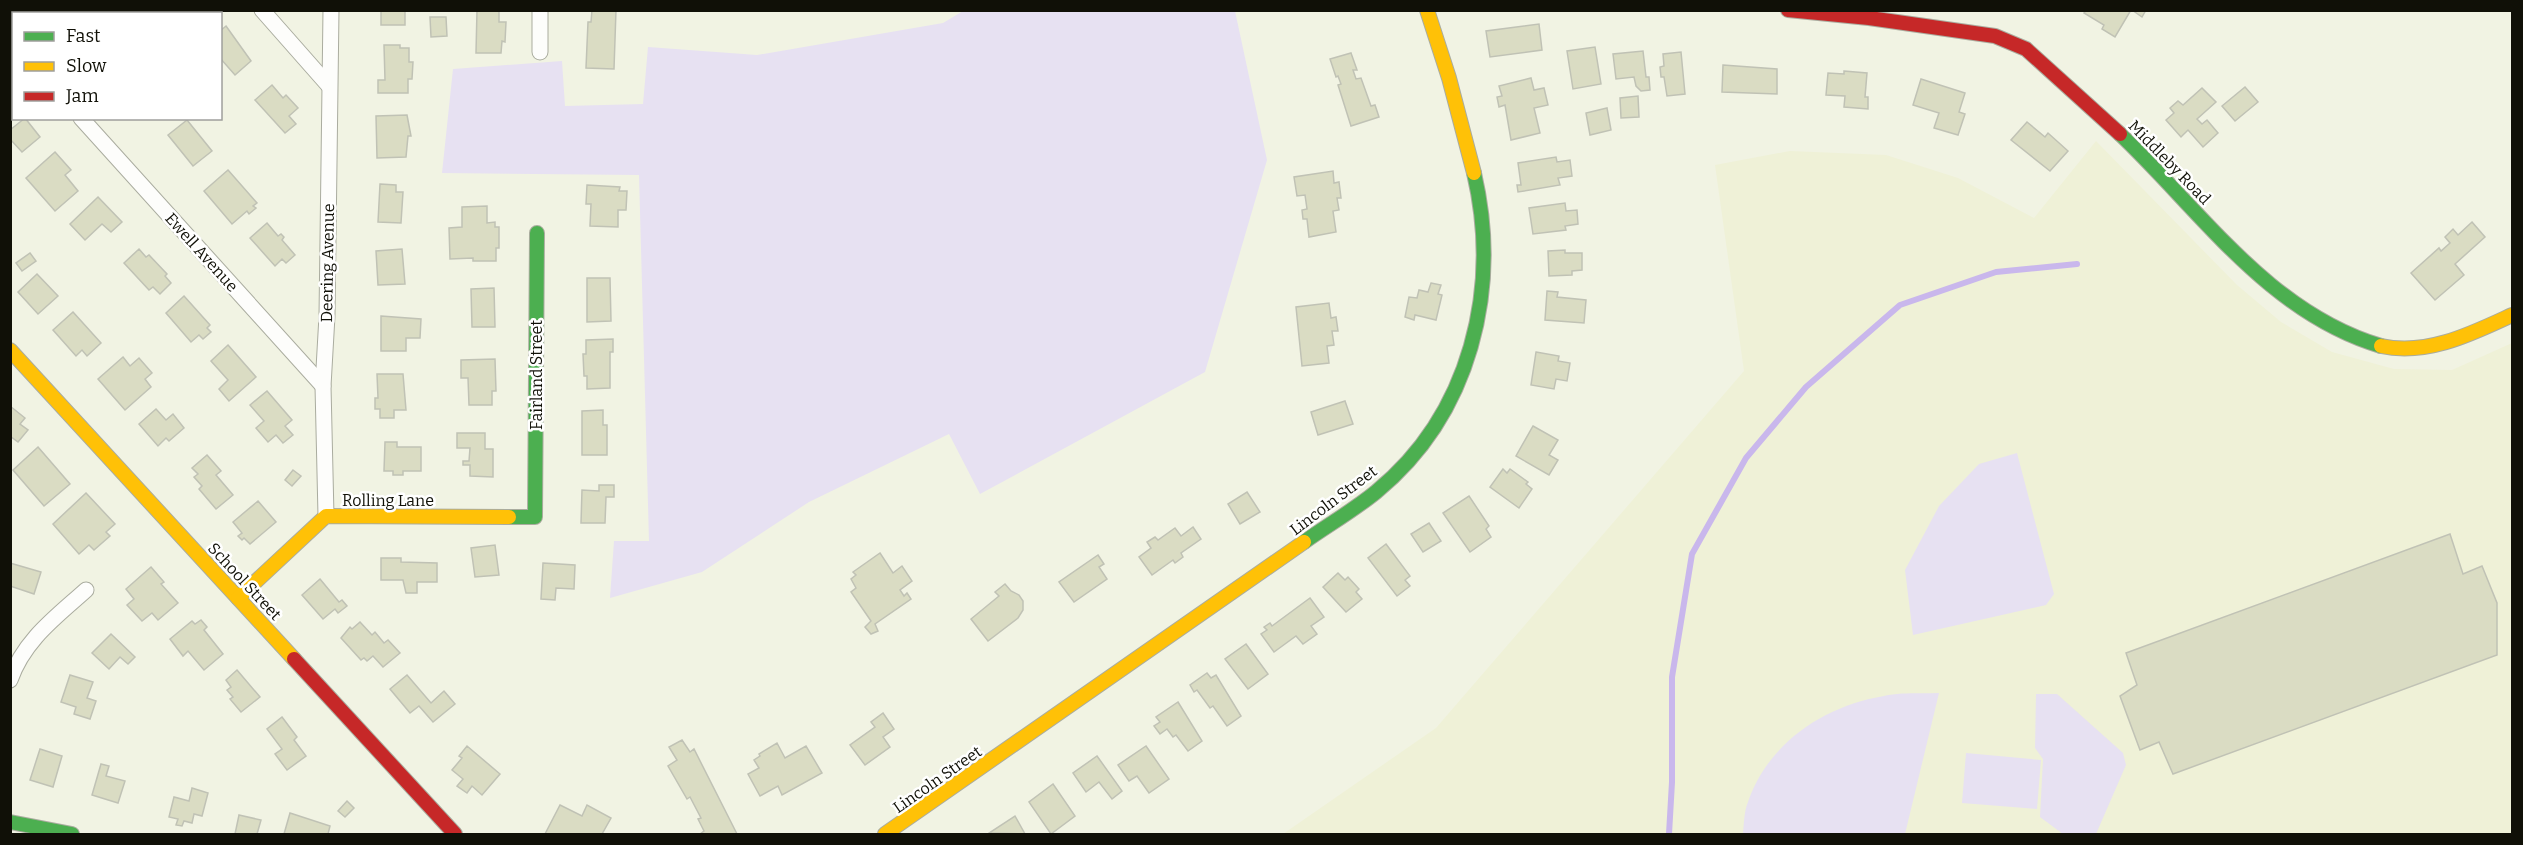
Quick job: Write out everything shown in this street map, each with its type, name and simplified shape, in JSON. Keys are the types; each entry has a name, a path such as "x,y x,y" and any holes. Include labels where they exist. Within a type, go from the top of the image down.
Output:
{"street":[{"path":"262,10 329,86"},
{"name":"Deering Avenue","path":"326,516 323,386 327,316 331,10"},
{"path":"540,10 540,52"},
{"name":"Lincoln Street","path":"885,834 1376,492 1418,448 1440,418 1467,355 1480,310 1485,249 1480,198 1474,170 1427,10"},
{"name":"Middleby Road","path":"1788,10 1869,18 1995,36 2026,49 2077,93 2147,160 2253,272 2290,302 2354,338 2383,347 2400,349 2428,347 2474,333 2512,315"},
{"name":"Ewell Avenue","path":"83,120 323,386"},
{"name":"Fairland Street","path":"535,517 537,233"},
{"name":"School Street","path":"10,350 455,834"},
{"name":"Rolling Lane","path":"238,598 326,516 535,517"},
{"path":"12,668 38,633 86,590"},
{"path":"10,822 72,834"}],"shaded area":[{"path":"963,11 1235,11 1267,160 1205,372 980,494 949,434 809,502 702,572 610,598 614,541 649,541 639,175 442,173 453,69 562,61 565,106 643,104 648,47 757,55 943,23"},
{"path":"2096,141 2237,285 2281,322 2332,352 2394,369 2452,370 2512,343 2512,834 1283,834 1436,728 1744,371 1715,165 1790,151 1886,155 1958,178 2034,218"},
{"path":"2017,453 2054,594 2046,605 1913,635 1905,570 1939,506 1979,464"},
{"path":"1939,693 1905,834 1743,834 1747,806 1757,781 1769,762 1801,731 1840,708 1862,701 1897,694"},
{"path":"2036,694 2057,694 2123,753 2126,765 2096,834 2063,834 2040,817 2043,759 2035,748"},
{"path":"1966,753 2041,760 2037,809 1962,803"}],"building":[{"path":"54,10 81,10 79,12 55,12"},
{"path":"179,10 209,10 209,12 180,12"},
{"path":"381,10 405,10 405,25 381,25"},
{"path":"477,10 499,10 499,22 506,22 505,42 502,41 501,53 476,53"},
{"path":"592,10 616,10 614,69 586,68 588,22 591,22"},
{"path":"2086,10 2131,10 2115,37 2102,29 2104,25 2084,13"},
{"path":"2132,10 2146,10 2142,17"},
{"path":"430,17 446,17 447,36 431,37"},
{"path":"1539,24 1542,50 1490,57 1486,31"},
{"path":"226,26 251,61 235,75 222,60 222,29"},
{"path":"384,45 400,45 400,48 409,48 409,62 413,62 412,79 408,79 408,93 378,93 378,80 385,80"},
{"path":"1595,47 1601,84 1573,89 1567,51"},
{"path":"1643,51 1650,90 1641,91 1636,86 1634,77 1616,79 1613,54"},
{"path":"1681,52 1685,94 1667,96 1660,67 1664,66 1663,54"},
{"path":"1351,53 1357,70 1353,70 1356,79 1361,78 1371,106 1375,105 1379,117 1351,126 1338,85 1341,84 1330,59"},
{"path":"1723,65 1777,69 1777,94 1722,92"},
{"path":"1844,71 1867,73 1865,97 1868,97 1868,109 1844,107 1845,96 1826,95 1828,73 1844,74"},
{"path":"1531,78 1534,90 1544,88 1548,105 1534,108 1540,133 1511,140 1505,105 1499,107 1497,97 1502,96 1499,86"},
{"path":"1921,79 1965,93 1959,112 1965,114 1958,135 1934,128 1939,113 1913,105"},
{"path":"272,85 283,98 286,95 298,108 289,116 296,124 285,133 255,100"},
{"path":"2245,87 2258,102 2235,121 2222,106"},
{"path":"2202,88 2216,102 2197,119 2202,124 2207,120 2218,133 2203,147 2188,130 2181,137 2166,120 2174,113 2170,108 2178,101 2183,105"},
{"path":"1638,96 1639,117 1621,118 1620,98"},
{"path":"1607,108 1611,130 1590,135 1586,113"},
{"path":"407,115 411,136 408,136 406,157 377,158 376,116"},
{"path":"22,120 27,120 40,137 22,152 10,139 10,130"},
{"path":"187,120 212,151 193,166 168,135"},
{"path":"2027,122 2045,137 2048,133 2068,151 2050,171 2011,140"},
{"path":"55,152 71,170 65,175 78,191 55,211 26,178"},
{"path":"1556,157 1557,162 1570,160 1572,176 1558,178 1560,185 1518,192 1517,185 1521,185 1518,163"},
{"path":"228,170 257,203 253,206 256,208 249,214 247,211 232,224 204,191"},
{"path":"1333,171 1334,183 1339,182 1341,198 1337,198 1339,210 1333,211 1336,232 1309,237 1307,219 1303,219 1302,210 1307,209 1305,195 1297,196 1294,177"},
{"path":"380,184 396,185 396,192 403,192 401,223 378,222"},
{"path":"587,185 620,187 619,191 627,191 626,210 618,210 618,227 590,226 591,204 586,204"},
{"path":"98,197 122,222 111,232 102,224 85,240 70,224"},
{"path":"1565,203 1566,211 1577,210 1578,224 1565,226 1566,230 1533,234 1529,208"},
{"path":"487,206 487,223 495,222 495,227 499,227 499,248 496,248 496,261 473,261 473,258 450,259 449,228 462,227 462,207"},
{"path":"2472,222 2485,237 2455,264 2464,275 2435,300 2411,273 2439,248 2441,251 2450,243 2445,237 2453,229 2458,235"},
{"path":"267,223 278,236 281,234 284,237 282,240 295,255 286,263 282,259 275,266 250,238"},
{"path":"139,249 146,257 149,255 167,274 165,276 171,283 160,294 153,287 149,290 124,263"},
{"path":"402,249 405,284 378,285 376,251"},
{"path":"1565,250 1565,253 1582,253 1582,270 1572,271 1572,275 1549,276 1548,251"},
{"path":"30,253 36,261 22,271 16,263"},
{"path":"37,274 58,296 38,314 18,292"},
{"path":"587,278 610,278 611,321 587,322"},
{"path":"1431,283 1441,285 1438,294 1442,295 1436,320 1415,315 1414,320 1405,317 1409,297 1417,298 1419,290 1428,292"},
{"path":"494,288 495,327 472,327 471,289"},
{"path":"1547,291 1558,292 1557,297 1586,300 1584,323 1545,320"},
{"path":"184,296 210,325 207,328 211,332 203,339 199,335 191,342 166,313"},
{"path":"1329,303 1331,318 1336,317 1338,331 1332,331 1334,345 1327,346 1329,363 1302,366 1296,307"},
{"path":"73,312 101,343 87,356 82,350 76,356 53,330"},
{"path":"381,316 421,319 420,338 406,338 406,351 381,351"},
{"path":"613,339 613,352 610,352 610,388 587,389 583,354 586,354 586,340"},
{"path":"228,345 256,377 229,401 219,389 228,380 211,361"},
{"path":"1536,352 1559,356 1558,361 1570,363 1567,381 1556,379 1554,389 1531,385"},
{"path":"123,357 130,366 139,358 152,373 145,379 151,387 125,410 98,379"},
{"path":"495,359 496,391 492,391 492,405 469,405 468,378 461,378 461,360"},
{"path":"377,374 403,374 406,410 394,410 394,418 380,418 380,409 375,409 375,398 378,398"},
{"path":"267,391 292,420 285,426 293,435 283,443 276,435 268,442 256,428 264,421 250,405"},
{"path":"1345,401 1353,424 1318,435 1311,412"},
{"path":"10,406 25,418 20,424 28,430 18,442 10,436"},
{"path":"156,409 166,420 173,414 184,428 169,441 166,438 158,446 139,424"},
{"path":"603,410 603,425 607,425 607,455 582,455 582,411"},
{"path":"1533,426 1558,440 1549,455 1558,460 1549,475 1516,456"},
{"path":"457,433 485,433 485,449 493,449 493,477 470,476 470,465 463,465 463,461 469,461 470,448 457,448"},
{"path":"385,442 397,442 397,447 421,447 421,471 403,471 403,475 393,475 393,471 384,471"},
{"path":"38,447 70,484 44,506 13,470"},
{"path":"207,455 221,471 216,475 233,495 216,509 199,489 202,486 194,477 198,474 192,468"},
{"path":"1503,469 1507,473 1510,469 1528,482 1526,484 1532,489 1519,508 1490,487"},
{"path":"293,470 301,476 292,486 285,480"},
{"path":"599,485 614,485 614,497 606,497 605,523 581,523 582,490 599,491"},
{"path":"1247,492 1260,512 1240,524 1228,504"},
{"path":"86,493 115,524 106,532 110,536 94,550 89,545 79,554 53,524"},
{"path":"1469,496 1489,526 1486,529 1491,537 1470,552 1443,513"},
{"path":"258,501 276,522 250,544 238,536 242,533 233,522"},
{"path":"1429,523 1441,541 1423,552 1411,534"},
{"path":"1193,527 1201,539 1181,553 1183,557 1175,563 1173,560 1152,575 1139,557 1151,548 1147,542 1155,537 1158,540 1175,528 1181,536"},
{"path":"2450,534 2463,574 2482,566 2497,603 2497,655 2173,774 2159,742 2140,750 2120,696 2137,685 2126,653"},
{"path":"1386,544 1410,576 1405,580 1410,586 1397,596 1368,558"},
{"path":"495,545 499,575 475,577 471,548"},
{"path":"880,553 893,573 902,566 912,581 900,590 904,596 907,593 911,599 875,624 878,631 871,634 865,627 871,621 851,592 856,588 851,579 856,575 853,572"},
{"path":"1098,555 1104,564 1099,567 1107,579 1074,602 1059,582"},
{"path":"381,558 401,558 401,562 437,563 437,582 417,582 417,593 406,593 403,580 381,580"},
{"path":"10,563 41,572 34,594 10,586"},
{"path":"543,563 575,565 574,589 556,588 555,600 541,599"},
{"path":"151,567 164,582 161,584 178,603 158,620 152,613 142,621 127,605 134,599 126,589"},
{"path":"1338,573 1345,580 1348,577 1359,589 1356,592 1362,599 1346,612 1323,587"},
{"path":"320,579 339,602 342,600 347,606 338,613 335,609 323,619 302,595"},
{"path":"1005,584 1019,595 1023,601 1023,610 1018,618 988,641 971,619 999,596 995,592"},
{"path":"1310,598 1324,617 1311,626 1317,634 1303,644 1296,636 1274,652 1261,634 1267,630 1264,627 1270,623 1272,626"},
{"path":"201,620 207,627 204,630 223,654 204,670 188,651 183,656 170,639 192,621 195,624"},
{"path":"360,622 372,635 375,632 384,643 388,640 400,653 383,667 373,656 367,661 364,658 361,660 341,638 350,627 352,629"},
{"path":"111,634 135,657 128,664 120,657 109,669 92,653"},
{"path":"1246,644 1268,674 1248,689 1225,659"},
{"path":"237,670 260,697 241,712 230,699 233,697 227,690 231,687 226,680"},
{"path":"1207,673 1211,678 1216,675 1241,716 1227,726 1213,706 1210,708 1197,690 1194,692 1190,685"},
{"path":"70,675 93,682 87,698 96,701 90,719 74,714 76,707 61,702"},
{"path":"407,675 431,703 444,691 455,704 433,722 419,706 410,713 390,689"},
{"path":"1178,702 1202,741 1188,751 1176,735 1173,737 1167,729 1160,734 1154,726 1160,722 1156,717"},
{"path":"883,713 894,729 883,737 890,747 865,765 850,745 875,727 871,722"},
{"path":"282,717 297,737 294,740 306,756 287,770 275,754 282,749 267,729"},
{"path":"682,740 690,752 694,749 737,834 700,834 704,831 698,819 701,818 690,797 687,799 668,766 677,760 669,747"},
{"path":"777,743 785,758 806,746 822,773 782,795 778,786 760,796 748,774 759,768 754,760 760,756 759,754"},
{"path":"467,746 500,774 482,795 472,786 467,793 457,786 463,779 452,770 462,758 459,756"},
{"path":"1146,746 1169,779 1149,793 1137,776 1129,781 1118,765"},
{"path":"40,749 62,756 53,787 30,780"},
{"path":"1097,756 1122,791 1112,799 1099,782 1086,792 1073,773"},
{"path":"101,764 109,766 106,776 125,781 118,803 92,795"},
{"path":"1053,784 1075,816 1051,834 1029,802"},
{"path":"192,788 208,793 202,816 194,814 192,823 184,821 182,826 176,825 178,819 169,817 174,797 189,801"},
{"path":"347,801 354,808 345,817 338,811"},
{"path":"560,805 582,816 587,805 611,818 602,834 545,834"},
{"path":"290,813 330,826 328,834 284,834"},
{"path":"239,815 261,820 257,834 235,834"},
{"path":"1015,816 1025,834 989,833"}],"waterway":[{"path":"1669,834 1672,782 1672,677 1692,554 1746,458 1806,387 1900,305 1996,272 2077,264"}],"traffic: fast":[{"path":"2120,134 2209,226 2271,285 2304,310 2341,331 2381,346"},
{"path":"1304,542 1368,499 1409,461 1435,426 1456,387 1471,347 1480,304 1483,261 1481,217 1474,173"},
{"path":"509,517 535,517 537,233"},
{"path":"10,822 72,834"}],"traffic: slow":[{"path":"1427,10 1449,78 1474,173"},
{"path":"2381,346 2398,348 2432,346 2465,336 2512,315"},
{"path":"10,350 294,659"},
{"path":"238,598 326,516 509,517"},
{"path":"885,834 1304,542"}],"traffic: jam":[{"path":"1788,10 1869,18 1995,36 2026,49 2120,134"},
{"path":"294,659 455,834"}]}
